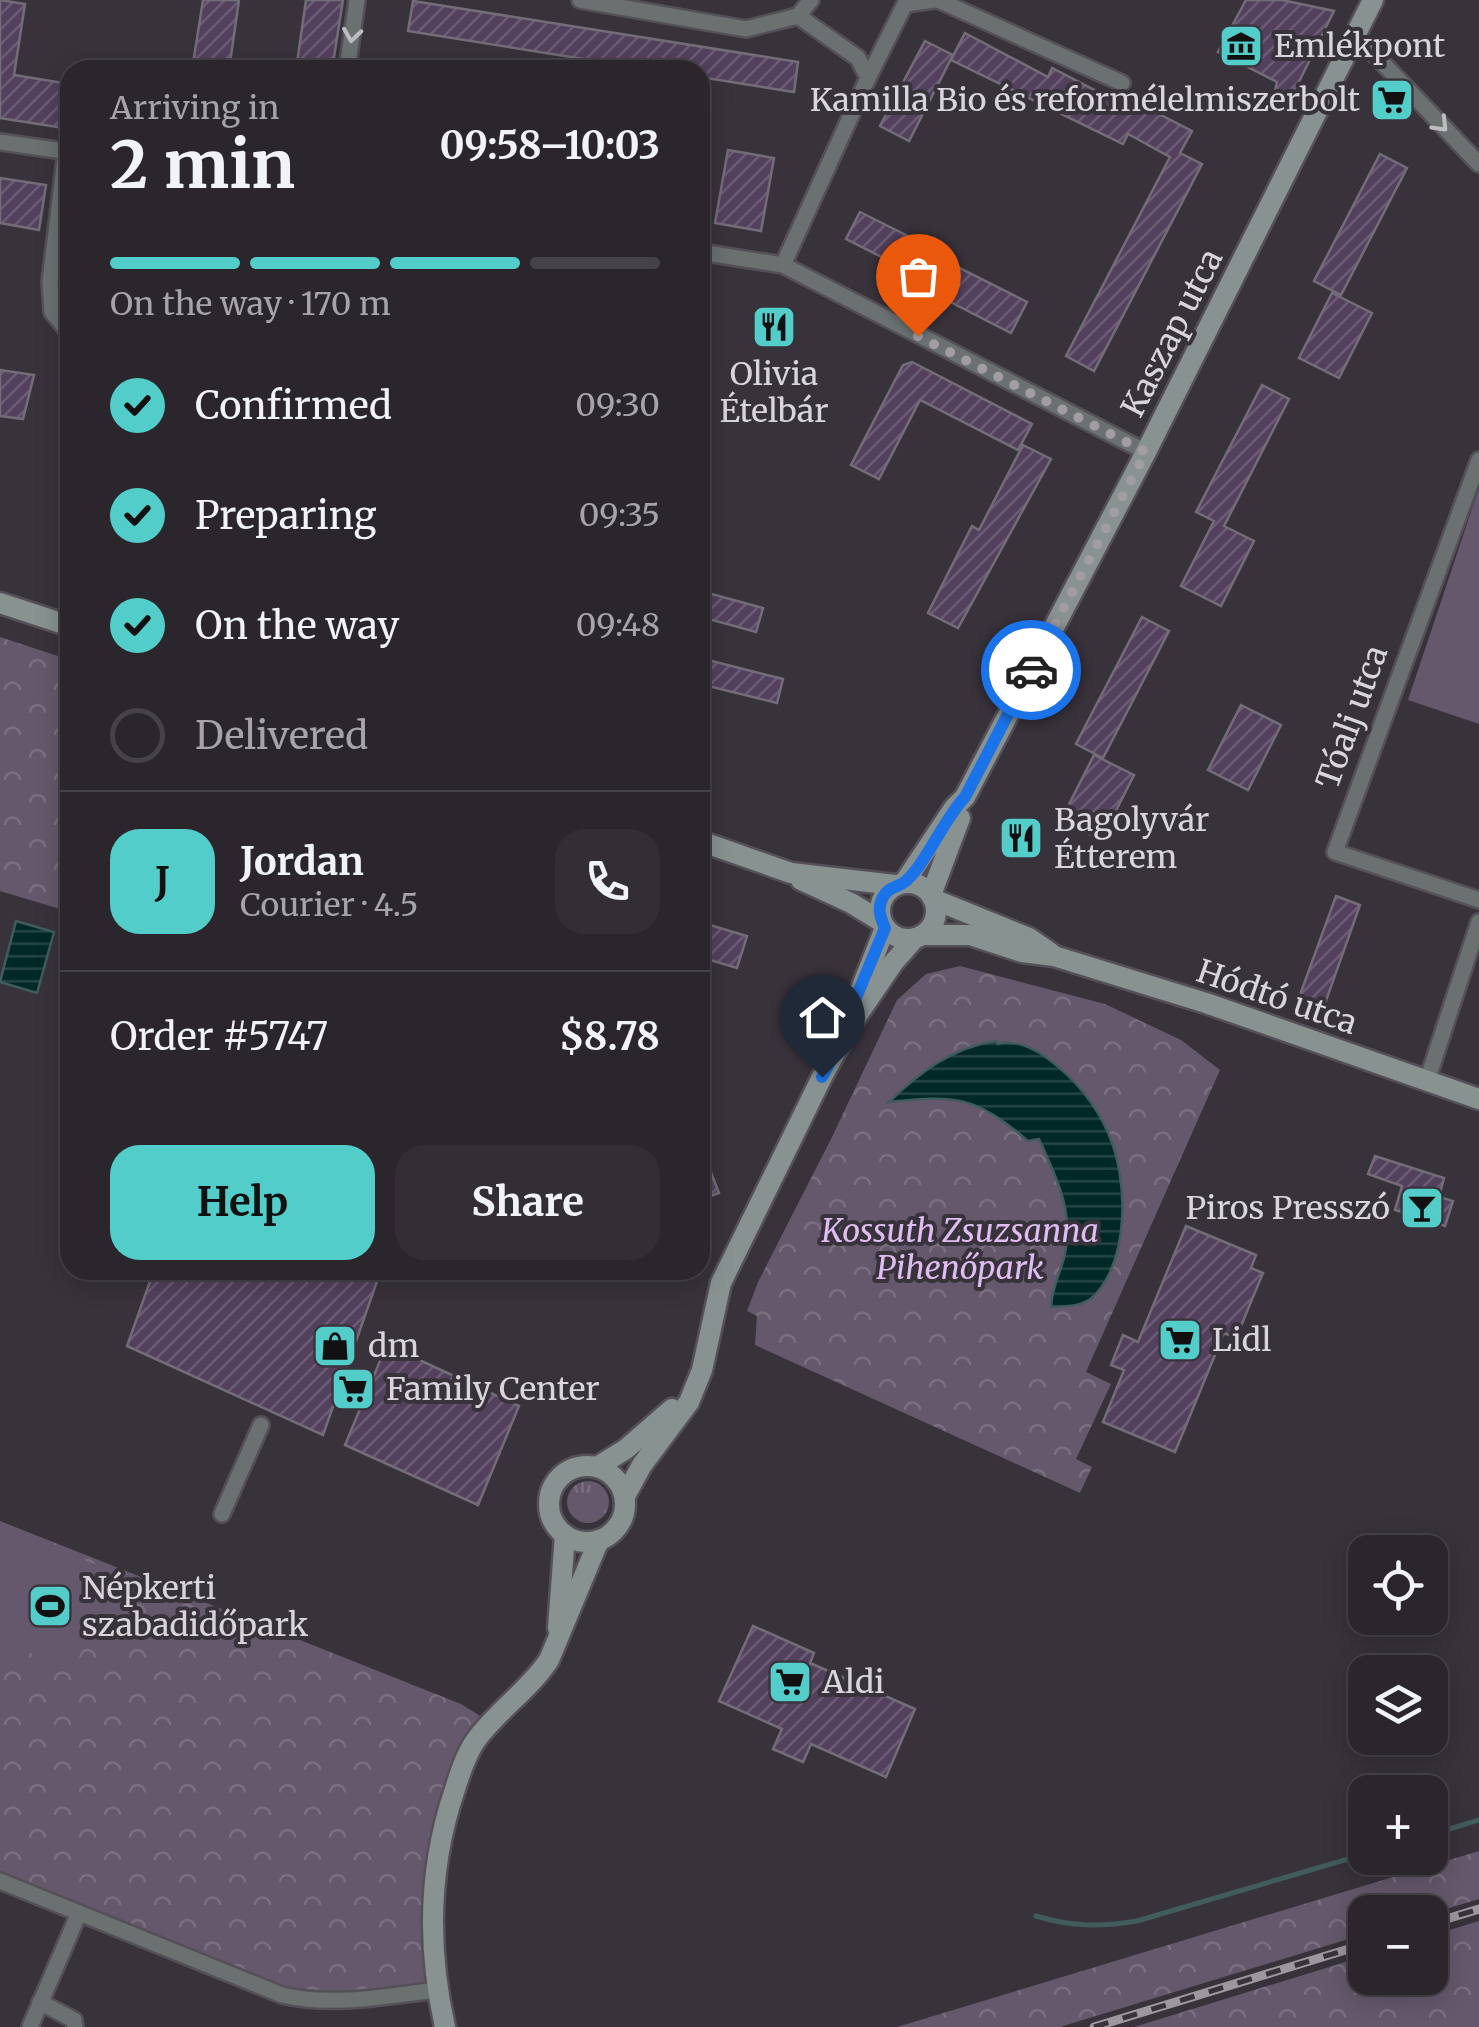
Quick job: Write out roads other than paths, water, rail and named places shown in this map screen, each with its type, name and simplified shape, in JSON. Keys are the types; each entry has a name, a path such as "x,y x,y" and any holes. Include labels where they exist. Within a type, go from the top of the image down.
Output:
{"street":[{"path":"348,60 357,0"},
{"path":"580,0 746,29 798,16 811,0"},
{"path":"784,265 868,78 906,4 936,0 1122,83"},
{"name":"Kaszap utca","path":"932,897 965,797 1146,452 1374,0"},
{"path":"798,16 858,58 868,78"},
{"path":"1356,35 1479,164"},
{"path":"0,142 60,150"},
{"path":"60,209 50,282 52,312 60,322"},
{"path":"710,254 784,265 1146,452"},
{"name":"Tóalj utca","path":"1479,460 1334,852 1479,900"},
{"path":"0,603 60,623"},
{"name":"Kaszap utca","path":"900,884 965,797"},
{"path":"710,844 791,872 898,937 918,936"},
{"path":"694,1386 626,1449 597,1467 576,1468 554,1484 550,1512 565,1535 578,1541 599,1540 620,1523 625,1496 642,1465 688,1402 694,1386 706,1354 722,1283 848,1029 893,963 933,923 932,897 921,886 791,872"},
{"path":"848,1029 853,1005 884,925 880,905 888,890 900,884"},
{"name":"Hódtó utca","path":"932,897 976,919 1029,938 1054,956"},
{"path":"1426,1081 1479,922"},
{"name":"Hódtó utca","path":"918,936 970,934 1022,952 1054,956 1206,1003 1479,1099"},
{"path":"222,1514 261,1425"},
{"path":"597,1467 615,1478 625,1496"},
{"path":"557,1646 565,1535"},
{"path":"445,2027 436,1990 432,1919 436,1858 462,1769 473,1744 539,1675 557,1646 599,1540"},
{"path":"0,1881 294,1998 341,2001 436,1990"},
{"path":"30,2027 79,1913"},
{"path":"40,2002 74,2020 75,2027"}],"waterway":[{"path":"1448,1829 1479,1820"},
{"path":"1036,1916 1086,1925 1137,1921 1348,1859"}],"railway":[{"path":"1448,1918 1479,1909"},
{"path":"1094,2027 1348,1949"}],"place":[{"name":"Emlékpont","path":"1241,46"},
{"name":"Kamilla Bio és reformélelmiszerbolt","path":"1392,100"},
{"name":"Olivia Ételbár","path":"774,327"},
{"name":"Bagolyvár Étterem","path":"1021,838"},
{"name":"Piros Presszó","path":"1422,1208"},
{"name":"Lidl","path":"1180,1340"},
{"name":"dm","path":"335,1346"},
{"name":"Family Center","path":"353,1389"},
{"name":"Népkerti szabadidőpark","path":"50,1606"},
{"name":"Aldi","path":"790,1682"}],"park label":[{"name":"Kossuth Zsuzsanna Pihenőpark","path":"960,1250"}]}
